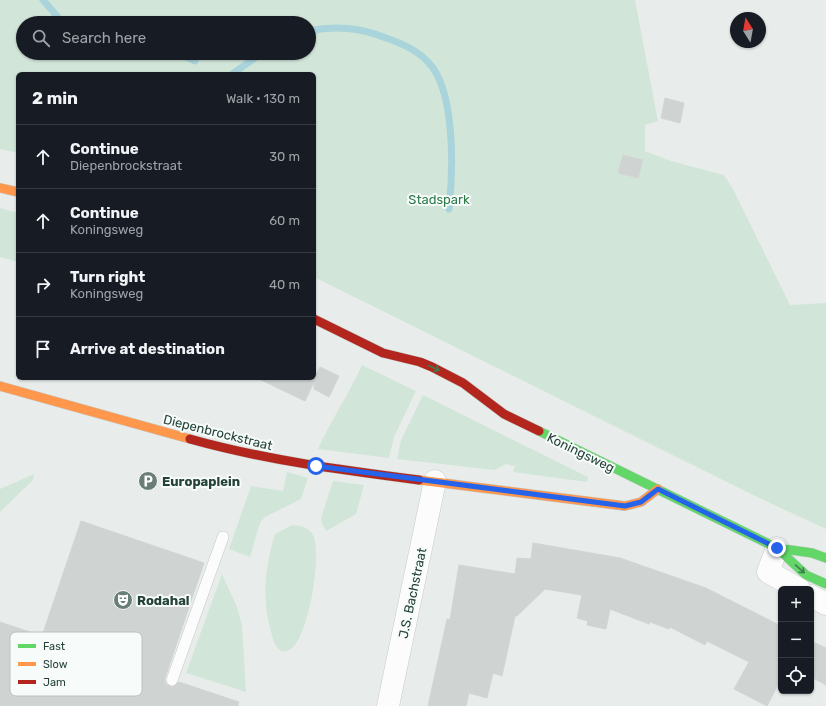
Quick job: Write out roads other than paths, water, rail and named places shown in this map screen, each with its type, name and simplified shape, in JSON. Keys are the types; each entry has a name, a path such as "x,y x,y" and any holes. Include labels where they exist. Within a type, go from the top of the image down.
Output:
{"main road":[{"path":"0,188 16,192"},
{"name":"Koningsweg","path":"316,320 383,353 420,362 463,383 504,414 777,548 806,574 826,584"},
{"name":"Koningsweg","path":"383,353 428,355 457,369"},
{"name":"Koningsweg","path":"468,375 504,414"},
{"name":"Diepenbrockstraat","path":"0,386 37,395 88,412 241,453 326,468 435,481"},
{"path":"435,481 625,506 641,502 658,489"},
{"name":"Koningsweg","path":"777,548 812,553 826,558"}],"street":[{"name":"J.S. Bachstraat","path":"388,706 435,481"},
{"path":"777,548 768,572 793,586"},
{"path":"814,598 826,604"}],"lane":[{"path":"172,680 223,537"}],"waterway":[{"path":"43,0 57,16"},
{"path":"316,30 348,28 367,32 414,50 428,62 437,75 444,92 448,111 451,154 449,209"},
{"path":"235,72 252,60"}],"place":[{"name":"Europaplein","path":"148,481"},
{"name":"Rodahal","path":"123,600"}],"park label":[{"name":"Stadspark","path":"439,199"}]}
